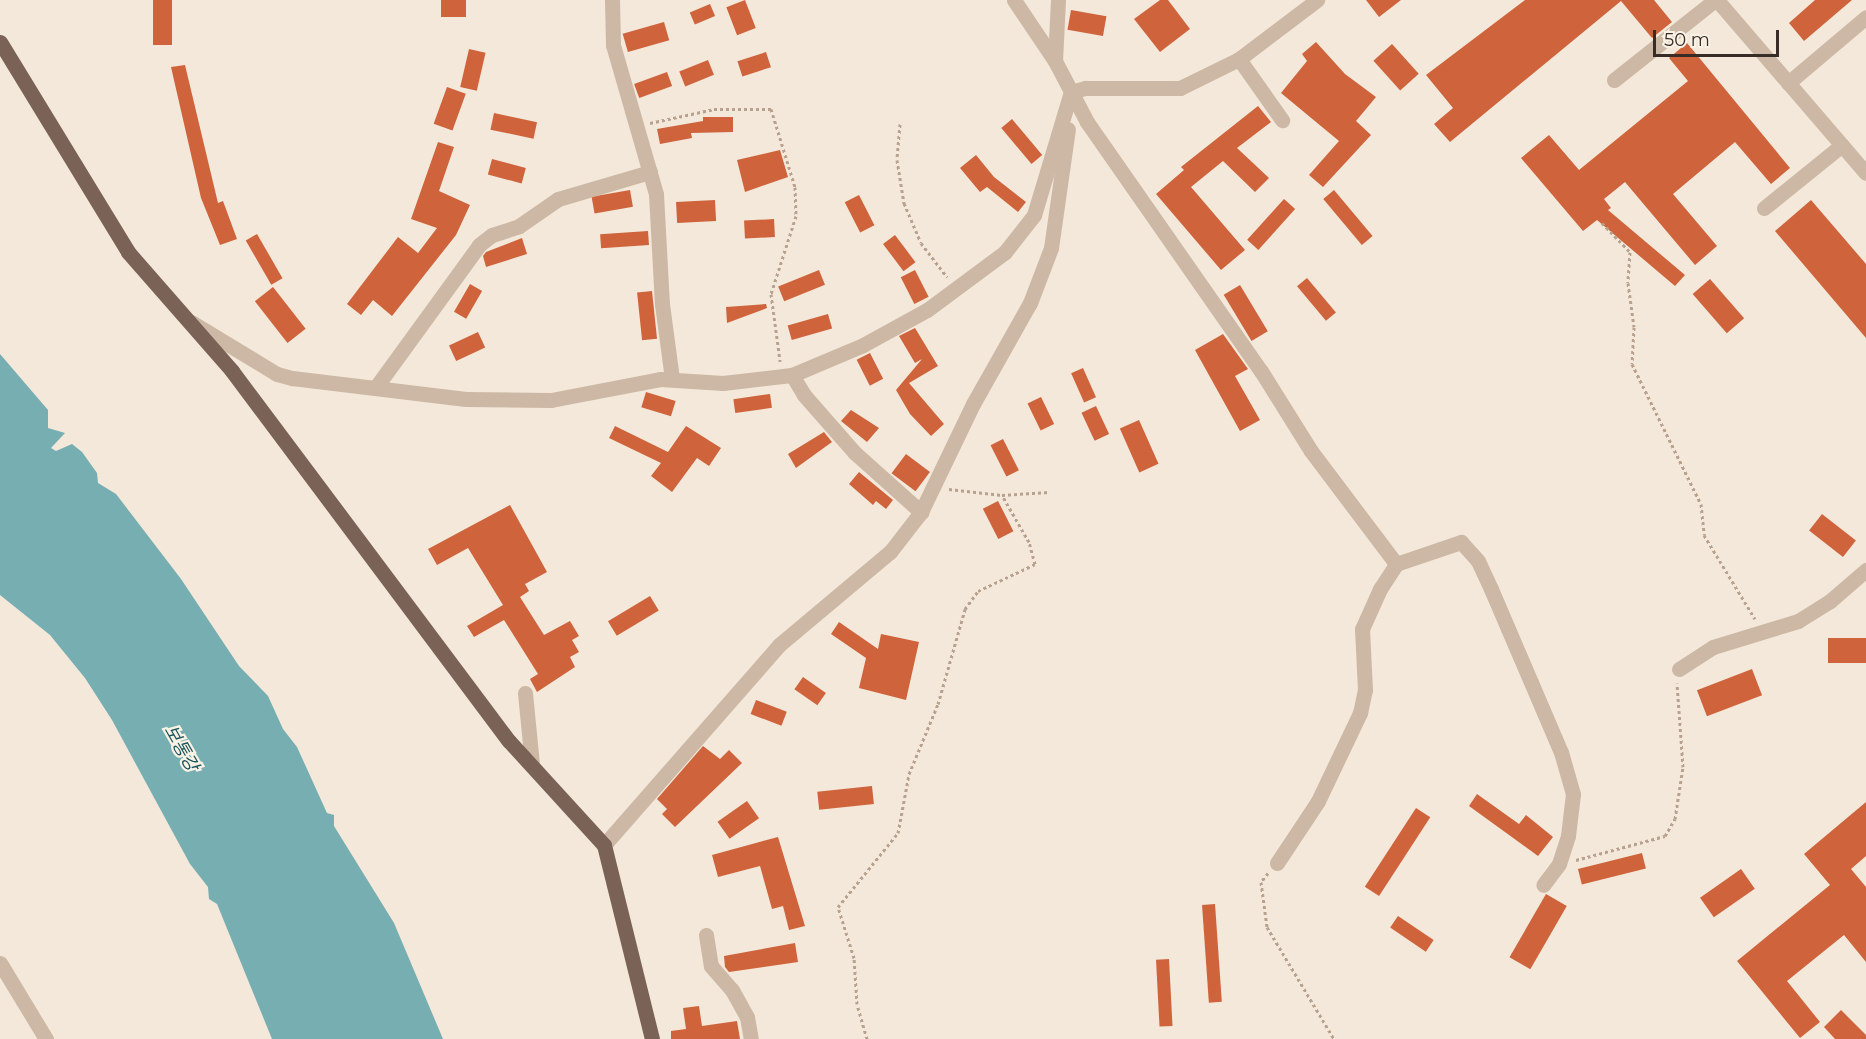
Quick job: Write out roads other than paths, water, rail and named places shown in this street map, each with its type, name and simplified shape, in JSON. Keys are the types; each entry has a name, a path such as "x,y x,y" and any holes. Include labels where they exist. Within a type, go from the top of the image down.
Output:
{"main road":[{"path":"0,42 128,252 232,371 509,741 604,845 652,1039"}],"street":[{"path":"612,0 613,45 656,194 662,304 672,379"},
{"path":"1014,0 1055,61 1115,164 1261,371 1311,451 1396,564"},
{"path":"1055,61 1058,0"},
{"path":"1071,92 1085,88 1180,88 1239,60 1317,0"},
{"path":"1614,80 1716,0 1866,173"},
{"path":"1788,82 1866,16"},
{"path":"1239,60 1282,120"},
{"path":"186,320 277,374 466,399 552,400 672,379 723,382 787,376 863,345 958,290 1005,252 1034,215 1071,92"},
{"path":"604,845 779,645 890,552 921,512 936,487 973,404 1030,303 1051,248 1071,92"},
{"path":"1764,208 1842,145"},
{"path":"376,387 479,245 492,235 519,226 558,200 650,172"},
{"path":"787,376 855,453 921,512"},
{"path":"1277,863 1318,801 1360,713 1365,690 1362,629 1396,564 1454,543 1468,547 1478,561 1568,773 1573,794 1571,815 1559,864 1543,885"},
{"path":"1679,669 1713,647 1798,621 1830,601 1866,570"},
{"path":"525,693 532,765"},
{"path":"706,935 711,966 732,990 747,1017 751,1039"},
{"path":"0,963 46,1039"}],"water":[{"name":"보통강","path":"0,354 48,410 48,428 65,433 51,448 56,451 72,444 82,452 97,473 98,483 116,494 181,579 239,666 268,696 283,729 297,747 327,813 334,815 334,826 394,923 443,1039 272,1039 217,904 209,899 208,887 190,864 112,720 85,678 50,635 0,595"}]}
